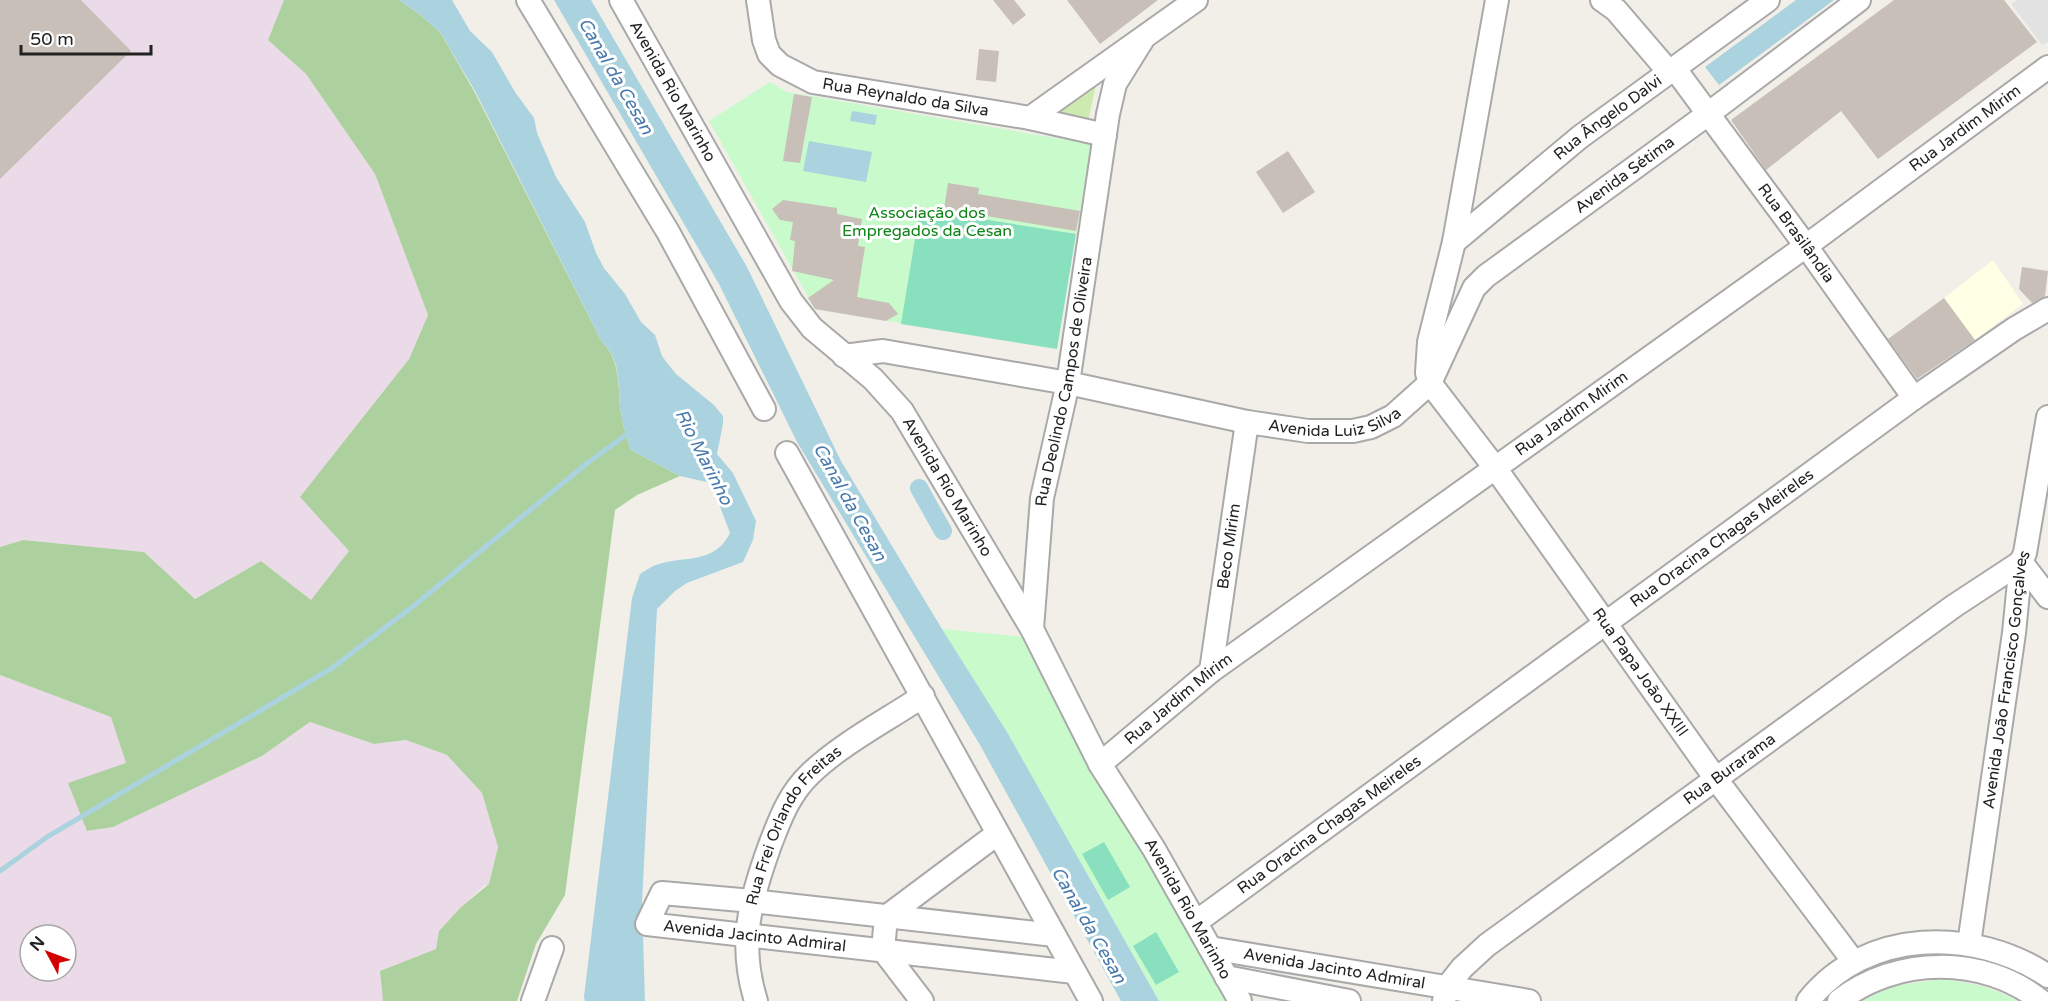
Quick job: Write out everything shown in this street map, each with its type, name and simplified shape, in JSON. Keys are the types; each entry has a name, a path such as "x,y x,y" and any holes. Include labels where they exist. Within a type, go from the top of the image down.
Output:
{"street":[{"path":"528,0 668,232 764,409"},
{"name":"Avenida Rio Marinho","path":"621,0 791,302 812,328 886,392 902,411 1032,629 1100,764 1154,849 1240,1001"},
{"name":"Rua Reynaldo da Silva","path":"758,0 764,40 769,54 780,65 804,78 824,84 1030,118 1105,135"},
{"path":"1030,118 1196,0"},
{"path":"1430,382 1427,373 1429,342 1454,242 1497,0"},
{"name":"Rua Brasilândia","path":"1602,0 1616,10 1708,114 1806,246 1914,398"},
{"name":"Rua Ângelo Dalvi","path":"1454,242 1580,137 1768,0"},
{"name":"Avenida Sétima","path":"1430,382 1470,294 1480,282 1859,0"},
{"name":"Rua Deolindo Campos de Oliveira","path":"1032,629 1042,498 1068,384 1105,135 1116,84 1143,39"},
{"name":"Rua Jardim Mirim","path":"1100,764 1211,671 1806,246 2048,67"},
{"name":"Rua Oracina Chagas Meireles","path":"1196,922 1914,398 2014,329 2048,309"},
{"name":"Avenida Luiz Silva","path":"844,356 883,351 1068,384 1247,422 1308,431 1336,432 1371,428 1393,416 1430,382"},
{"name":"Rua Papa João XXIII","path":"1430,382 1496,469 1716,779 1854,962"},
{"name":"Avenida João Francisco Gonçalves","path":"1969,944 2009,666 2021,562 2025,553 2048,417"},
{"name":"Beco Mirim","path":"1211,671 1247,422"},
{"path":"787,453 1091,1001"},
{"path":"2021,562 2048,597"},
{"name":"Rua Burarama","path":"1445,994 1462,968 1487,945 1954,606 2021,562"},
{"name":"Rua Frei Orlando Freitas","path":"756,1001 747,962 747,934 752,901 783,810 799,786 821,764 923,696"},
{"path":"922,1001 883,951 886,917 997,834"},
{"name":"Avenida Jacinto Admiral","path":"1054,935 662,893 647,924 1074,972"},
{"path":"1808,1001 1830,977 1854,962 1874,953 1904,945 1935,942 1969,944 2007,954 2048,975"},
{"path":"533,1001 552,948"},
{"name":"Avenida Jacinto Admiral","path":"1210,948 1445,994 1529,1001"},
{"path":"1839,1001 1867,983 1891,974 1917,968 1945,967 1990,975 2023,989 2041,1001"},
{"name":"Avenida Jacinto Admiral","path":"1226,977 1349,1001"}],"shaded area":[{"path":"0,0 284,0 268,40 306,74 375,174 428,315 409,359 301,496 349,551 312,601 261,561 195,599 144,552 23,540 0,547"},
{"path":"2017,0 2048,0 2048,42 2042,45 2011,4"},
{"path":"1993,260 2023,304 1975,340 1944,298"},
{"path":"0,675 112,717 127,763 87,831 113,827 262,756 310,722 374,744 406,740 447,755 482,793 498,847 489,885 485,885 461,907 440,931 436,949 380,971 383,1001 0,1001"}],"green space":[{"path":"284,0 399,0 440,32 474,91 602,342 613,358 618,375 622,418 631,450 680,476 637,495 615,510 565,895 536,944 517,1001 383,1001 380,971 436,949 439,931 461,907 489,884 498,847 482,793 447,755 406,740 374,744 310,722 262,756 113,827 87,831 68,783 126,763 111,717 0,675 0,547 23,540 144,552 195,599 261,561 311,600 349,551 300,497 409,359 428,315 375,174 306,74 268,40"},
{"path":"1097,80 1088,121 1053,113"},
{"name":"Associação dos Empregados da Cesan","path":"770,82 787,92 1091,144 1057,349 815,309 709,121"},
{"path":"920,209 1076,234 1057,349 901,324"},
{"path":"942,629 1027,637 1233,1001 1159,1001 1007,732"},
{"path":"1104,842 1130,887 1108,900 1082,854"},
{"path":"1156,932 1179,972 1156,985 1133,946"},
{"path":"1925,954 1958,955 2005,967 2048,990 2048,997 1973,962 1821,1001 1844,982 1882,963"},
{"path":"1936,980 1978,985 2018,1001 1861,1001 1895,986"}],"water":[{"name":"Rio Marinho","path":"399,0 452,0 470,31 492,52 515,92 534,118 537,133 556,177 585,222 604,268 625,294 641,322 655,335 662,356 676,374 714,405 723,416 717,454 733,473 756,521 753,540 743,562 687,583 675,591 657,609 642,903 645,1001 585,1001 584,997 632,598 640,574 656,565 707,555 716,550 730,533 711,483 680,476 631,450 622,418 618,375 609,349 602,342 475,91 440,32"},
{"name":"Canal da Cesan","path":"554,0 591,0 747,267 841,461 1007,732 1159,1001 1121,1001 980,745 797,442 719,284"},
{"path":"1796,0 1834,0 1719,85 1705,67"},
{"path":"852,111 877,115 875,125 850,121"},
{"path":"809,141 872,152 866,182 803,171"}],"building":[{"path":"0,0 81,0 131,51 0,179"},
{"path":"993,0 1014,0 1026,15 1013,25"},
{"path":"1067,0 1158,0 1100,44"},
{"path":"1894,0 2004,0 2037,42 1878,159 1841,111 1766,170 1731,120"},
{"path":"979,49 999,51 996,82 976,80"},
{"path":"794,94 812,97 800,163 783,161"},
{"path":"1288,151 1315,192 1283,213 1256,172"},
{"path":"948,183 979,188 978,194 1080,211 1076,231 944,209"},
{"path":"783,200 837,208 837,214 862,219 858,246 865,247 857,297 889,303 898,314 886,321 815,309 808,298 834,280 792,271 795,241 790,240 793,222 780,220 772,209"},
{"path":"2022,267 2048,271 2045,296 2032,303 2019,289"},
{"path":"1944,298 1975,340 1917,379 1888,339"}],"waterway":[{"path":"0,871 47,837 332,668 416,604 586,464 630,432"},
{"path":"919,488 943,531"}]}
